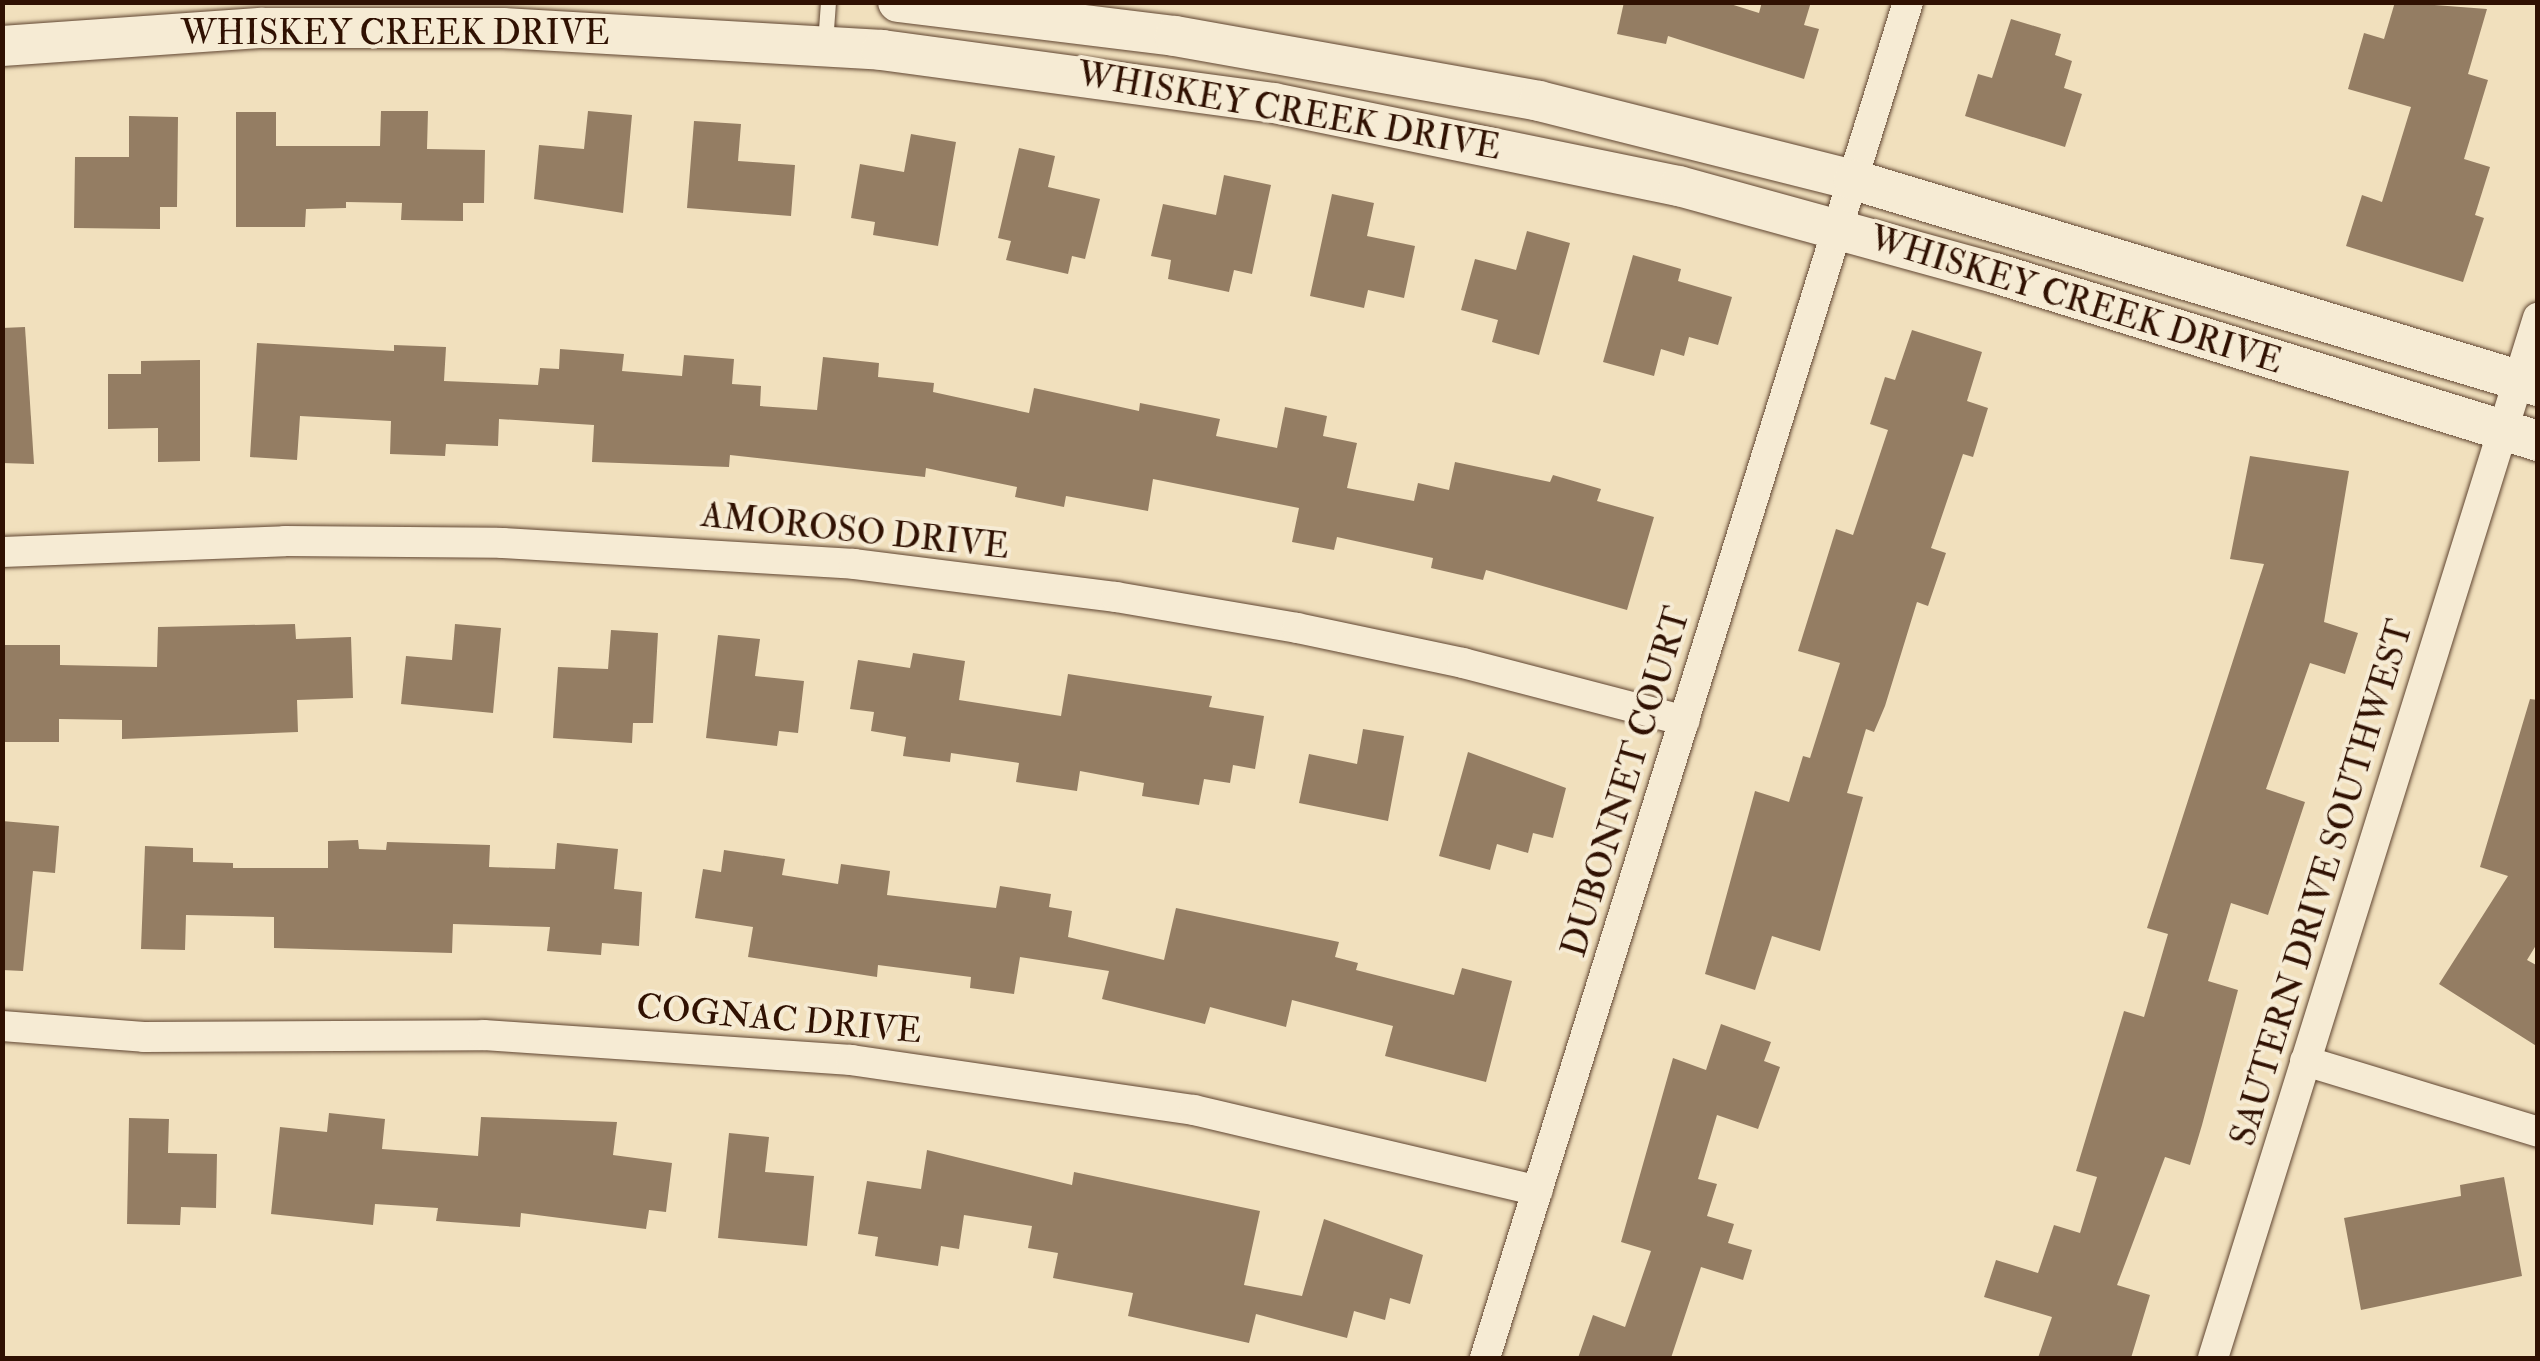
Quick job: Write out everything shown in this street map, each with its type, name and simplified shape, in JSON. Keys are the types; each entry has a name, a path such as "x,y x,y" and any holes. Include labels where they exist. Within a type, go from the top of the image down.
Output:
{"street":[{"name":"WHISKEY CREEK DRIVE","path":"898,2 1354,65 1539,101 1854,180 2528,383"},
{"name":"DUBONNET COURT","path":"1485,1358 1908,2"},
{"name":"WHISKEY CREEK DRIVE","path":"2,46 132,34 447,28 824,46 1274,103 1547,156 1838,228 2520,435"},
{"name":"SAUTERN DRIVE SOUTHWEST","path":"2213,1358 2306,1061 2520,435 2538,318"},
{"name":"AMOROSO DRIVE","path":"2,552 286,541 503,543 854,564 1116,597 1297,628 1464,662 1686,720"},
{"name":"COGNAC DRIVE","path":"2,1026 144,1038 484,1035 833,1058 1194,1110 1538,1191"},
{"path":"2306,1061 2538,1132"}],"lane":[{"path":"824,46 828,2"}],"building":[{"path":"1624,2 1724,2 1759,13 1762,2 1811,2 1804,25 1819,29 1804,79 1668,36 1666,44 1617,34"},
{"path":"2395,2 2487,9 2468,74 2488,80 2464,159 2490,167 2475,215 2484,218 2463,282 2346,246 2362,195 2382,202 2411,107 2348,89 2364,33 2384,39"},
{"path":"2011,19 2061,34 2055,55 2072,61 2064,88 2082,94 2065,147 1965,116 1978,74 1992,78"},
{"path":"381,111 428,111 427,149 485,150 484,203 463,203 463,221 401,220 402,203 346,202 346,208 306,209 305,227 236,227 236,112 276,112 276,146 380,146"},
{"path":"588,111 632,115 623,213 534,199 539,145 584,149"},
{"path":"129,116 178,117 177,207 160,207 160,229 74,228 75,157 129,157"},
{"path":"694,121 741,124 738,161 795,165 791,216 687,208"},
{"path":"911,134 956,142 938,246 873,235 875,222 851,218 860,164 904,172"},
{"path":"1019,148 1055,156 1048,187 1100,199 1085,259 1072,256 1068,274 1006,260 1011,241 998,238"},
{"path":"1224,175 1271,185 1252,274 1234,270 1229,292 1168,279 1171,260 1151,256 1163,204 1216,215"},
{"path":"1332,194 1374,203 1367,236 1415,246 1404,298 1368,290 1364,308 1310,296"},
{"path":"1527,231 1570,243 1539,355 1492,342 1498,320 1461,310 1475,259 1516,270"},
{"path":"1633,255 1681,269 1678,281 1732,297 1718,345 1689,337 1684,356 1661,349 1654,376 1603,362"},
{"path":"25,327 34,464 2,463 2,328"},
{"path":"1912,330 1982,352 1967,401 1988,408 1973,457 1963,454 1931,548 1946,553 1928,606 1917,602 1885,706 1874,732 1866,729 1847,793 1863,797 1820,951 1772,936 1755,990 1705,974 1755,791 1789,802 1803,756 1810,758 1840,663 1798,651 1836,529 1853,535 1888,430 1870,424 1885,377 1895,380"},
{"path":"257,343 394,351 394,345 446,347 444,381 538,385 540,368 559,369 560,349 624,354 622,371 682,376 684,355 734,359 732,384 761,386 760,406 817,410 823,357 879,363 878,377 934,383 933,392 1029,413 1034,388 1139,411 1140,403 1220,419 1216,436 1277,448 1285,407 1327,416 1323,436 1357,443 1347,488 1414,501 1418,483 1449,490 1455,462 1550,482 1553,475 1601,489 1597,501 1654,517 1627,610 1486,570 1483,580 1431,568 1433,558 1337,537 1334,550 1292,542 1299,508 1153,479 1148,511 1066,496 1064,507 1015,497 1017,487 926,468 925,477 730,455 729,467 592,462 594,425 499,419 498,446 446,444 445,456 390,454 391,421 300,416 297,460 250,457"},
{"path":"200,360 200,461 158,462 158,428 108,429 108,374 141,374 141,361"},
{"path":"2250,456 2349,471 2324,622 2358,633 2345,674 2310,663 2266,789 2305,802 2268,915 2231,903 2208,981 2238,990 2202,1125 2190,1165 2165,1157 2117,1285 2150,1295 2131,1358 2038,1358 2052,1317 1984,1297 1996,1260 2038,1273 2054,1225 2080,1233 2097,1177 2076,1171 2124,1011 2144,1017 2168,934 2147,928 2264,564 2230,559"},
{"path":"295,624 296,639 351,637 353,698 297,700 298,732 122,739 122,720 59,719 59,742 2,742 2,645 60,645 60,665 157,667 158,627"},
{"path":"455,624 501,628 493,713 401,704 406,656 452,660"},
{"path":"611,630 658,633 653,723 633,723 632,743 553,738 558,667 608,669"},
{"path":"718,635 760,639 755,676 804,681 798,733 779,731 777,746 706,738"},
{"path":"913,653 965,661 959,700 1061,716 1068,674 1212,696 1209,707 1264,716 1255,769 1233,765 1230,783 1204,779 1199,805 1142,796 1144,783 1080,771 1077,791 1016,782 1019,763 951,753 950,762 903,756 906,737 871,731 874,712 850,709 858,660 910,668"},
{"path":"2530,699 2538,700 2538,942 2527,960 2538,966 2538,1047 2439,984 2508,876 2480,867"},
{"path":"1363,729 1404,736 1388,821 1299,803 1309,754 1357,764"},
{"path":"1468,752 1566,788 1553,838 1533,833 1528,853 1497,844 1490,870 1439,856"},
{"path":"2,821 59,826 55,873 33,871 23,971 2,970"},
{"path":"358,840 359,849 386,850 387,842 490,845 489,867 555,869 557,843 618,849 614,889 642,892 639,946 602,943 601,955 547,951 550,927 453,924 452,953 274,948 274,917 186,915 185,950 141,949 145,846 193,848 193,862 233,863 233,868 328,868 328,841"},
{"path":"724,850 785,859 782,875 838,884 841,864 890,871 887,895 996,908 1000,886 1051,894 1049,907 1072,911 1068,937 1164,960 1176,908 1339,942 1335,957 1358,963 1356,970 1454,995 1462,968 1512,981 1486,1082 1385,1056 1393,1026 1292,1000 1286,1027 1210,1007 1205,1024 1102,999 1109,971 1020,957 1014,994 970,988 971,977 878,965 877,977 748,957 753,927 695,918 703,869 721,872"},
{"path":"1721,1024 1771,1042 1764,1061 1780,1067 1758,1129 1717,1115 1698,1179 1717,1184 1707,1216 1734,1224 1728,1243 1752,1250 1743,1280 1701,1267 1671,1358 1578,1358 1593,1315 1625,1327 1651,1251 1621,1242 1673,1058 1706,1070"},
{"path":"329,1113 385,1119 382,1149 478,1156 481,1117 617,1122 613,1155 672,1163 666,1212 649,1210 646,1229 521,1213 520,1227 436,1221 438,1208 375,1204 373,1225 271,1214 280,1127 327,1132"},
{"path":"129,1118 169,1119 168,1153 217,1154 216,1208 181,1207 180,1225 127,1224"},
{"path":"729,1133 769,1137 765,1172 814,1176 807,1246 718,1238"},
{"path":"927,1150 1072,1185 1074,1172 1260,1211 1244,1285 1302,1296 1324,1219 1423,1255 1410,1304 1390,1298 1385,1320 1354,1311 1347,1338 1256,1314 1249,1343 1128,1316 1133,1293 1053,1278 1058,1253 1028,1248 1032,1226 964,1215 959,1249 941,1246 938,1266 875,1256 878,1237 858,1234 867,1181 921,1189"},
{"path":"2504,1177 2522,1276 2361,1310 2344,1218 2461,1196 2460,1185"}]}
